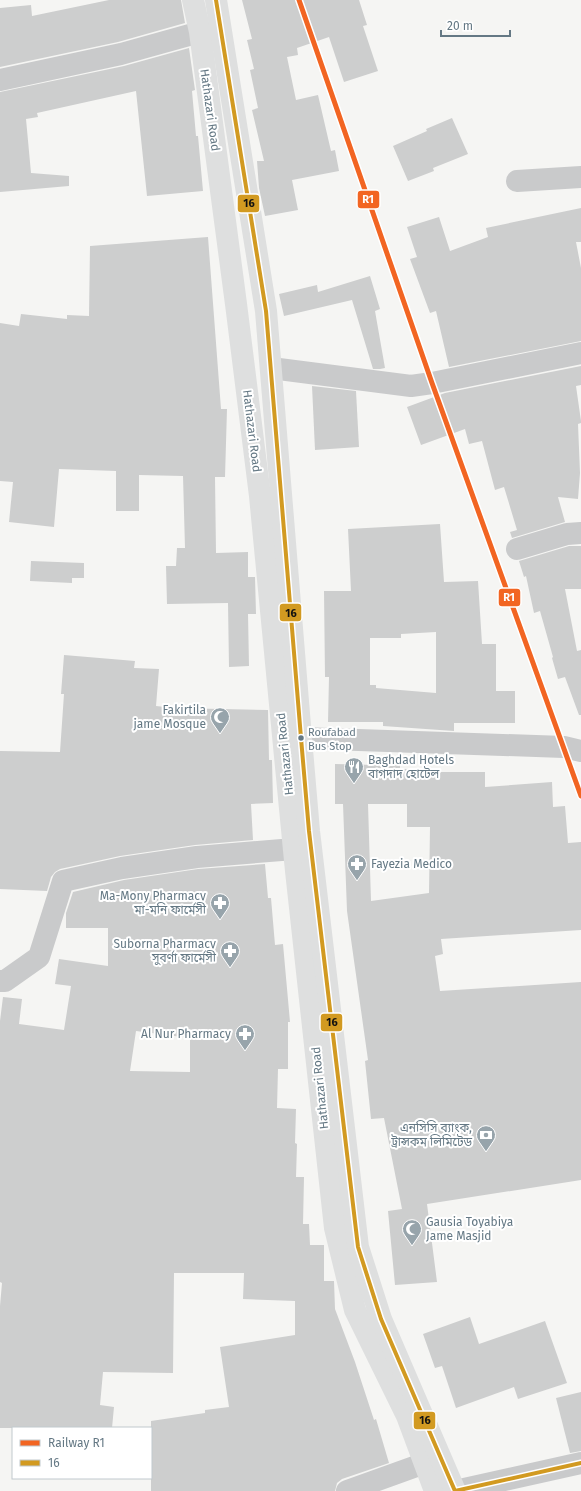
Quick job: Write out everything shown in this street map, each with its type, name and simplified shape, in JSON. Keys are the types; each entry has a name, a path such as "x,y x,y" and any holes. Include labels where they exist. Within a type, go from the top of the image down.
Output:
{"highway":[{"name":"Hathazari Road","path":"193,0 200,32 260,496 294,850 335,1228 355,1310 407,1416 436,1491"},
{"name":"Hathazari Road","path":"216,0 266,311 309,831 358,1246 381,1319 455,1491"}],"street":[{"path":"0,80 121,54 200,32"},
{"path":"517,181 581,177"},
{"path":"271,368 411,386 581,353"},
{"path":"518,549 567,534 581,533"},
{"path":"301,738 564,747 581,751"},
{"path":"0,981 4,981 39,957 63,881 122,868 197,857 294,850"},
{"path":"347,1491 425,1463"},
{"path":"455,1491 581,1463"}],"building":[{"path":"109,0 181,0 185,23 118,42 0,67 0,8 31,5 32,16"},
{"path":"242,0 359,0 367,25 363,26 378,71 344,82 329,37 297,48 298,55 287,57 296,100 318,95 331,151 335,150 339,171 292,180 298,210 265,216 259,188 257,161 264,161 252,110 258,108 250,70 254,69 247,40 252,39"},
{"path":"189,48 195,90 192,91 203,191 147,196 136,91 37,113 38,117 26,119 31,173 69,176 69,186 0,192 0,92 124,66"},
{"path":"452,118 468,154 433,168 434,171 408,181 393,146 427,131 426,129"},
{"path":"581,208 581,242 576,242 581,268 581,341 449,367 436,311 430,313 410,259 417,257 407,227 439,217 450,251 488,237 486,228"},
{"path":"208,237 221,409 227,409 225,477 215,477 216,553 248,552 248,577 255,577 256,614 248,614 249,666 229,667 228,603 167,604 166,566 176,566 177,548 185,548 183,476 139,475 139,511 116,511 116,471 59,469 54,527 9,522 13,482 0,481 0,323 19,326 21,314 67,319 67,315 89,316 90,246"},
{"path":"370,276 380,309 375,311 385,368 373,369 352,300 284,316 279,294 317,285 318,292"},
{"path":"581,366 581,385 576,386 581,421 581,423 578,424 580,473 578,499 558,497 565,522 512,538 510,532 517,530 504,487 495,490 482,441 469,444 465,429 421,445 407,407 445,393"},
{"path":"312,386 356,391 359,447 315,450"},
{"path":"440,524 444,582 478,581 482,644 496,644 496,691 515,691 515,723 454,723 454,731 383,726 383,722 328,722 329,677 325,677 324,591 351,591 348,529","holes":["436,632 436,693 376,688 376,685 370,685 370,638 401,638 401,634"]},
{"path":"569,546 581,546 581,589 565,589 577,651 581,650 581,715 579,715 565,677 558,679 540,611 534,613 526,576 524,577 519,561"},
{"path":"31,561 84,563 84,578 72,578 72,583 30,581"},
{"path":"64,655 135,661 134,668 159,669 156,706 175,708 268,710 269,760 272,760 273,803 251,804 253,840 195,845 120,856 60,869 51,877 47,891 0,889 0,751 60,752 64,694 61,694"},
{"path":"377,763 400,763 400,769 437,769 437,772 485,772 485,787 552,782 553,807 565,806 568,843 581,842 581,930 441,939 443,954 435,956 440,991 581,982 581,1180 427,1204 437,1282 395,1285 388,1211 402,1209 384,1118 371,1119 365,1061 368,1060 347,911 343,804 335,804 335,764 377,765","holes":["368,804 407,804 407,827 430,827 429,893 371,901"]},
{"path":"265,864 268,898 271,898 275,945 283,944 290,1022 288,1022 288,1069 278,1069 277,1108 296,1109 296,1177 304,1177 303,1224 309,1224 310,1245 324,1245 324,1281 334,1281 335,1309 355,1362 374,1420 376,1419 389,1463 342,1479 337,1483 335,1491 151,1491 151,1421 205,1413 205,1410 229,1407 220,1347 295,1335 295,1301 243,1299 244,1273 174,1273 173,1373 103,1372 100,1405 114,1407 112,1427 0,1428 0,1306 2,1283 0,1282 0,1021 3,997 22,999 19,1024 64,1030 71,986 55,984 59,959 108,966 108,928 66,928 66,913 73,892 124,880 198,869","holes":["136,1031 190,1038 190,1072 130,1071"]},
{"path":"470,1317 479,1344 545,1321 567,1383 518,1399 514,1387 456,1408 442,1366 435,1368 423,1334"},
{"path":"581,1392 581,1451 570,1453 556,1398"}],"rail line":[{"name":"R1","path":"299,0 432,383 581,796"}],"transit line":[{"name":"16","path":"216,0 266,311 309,831 358,1247 381,1319 455,1491 581,1463"}],"place":[{"name":"Fakirtila jame Mosque","path":"220,734"},
{"name":"Roufabad Bus Stop","path":"301,738"},
{"name":"Baghdad Hotels বাগদাদ হোটেল","path":"354,784"},
{"name":"Fayezia Medico","path":"357,881"},
{"name":"Ma-Mony Pharmacy মা-মনি ফার্মেসী","path":"220,920"},
{"name":"Suborna Pharmacy সুবর্ণা ফার্মেসী","path":"230,968"},
{"name":"Al Nur Pharmacy","path":"245,1051"},
{"name":"এনসিসি ব্যাংক, ট্রান্সকম লিমিটেড","path":"486,1152"},
{"name":"Gausia Toyabiya Jame Masjid","path":"412,1246"}]}
